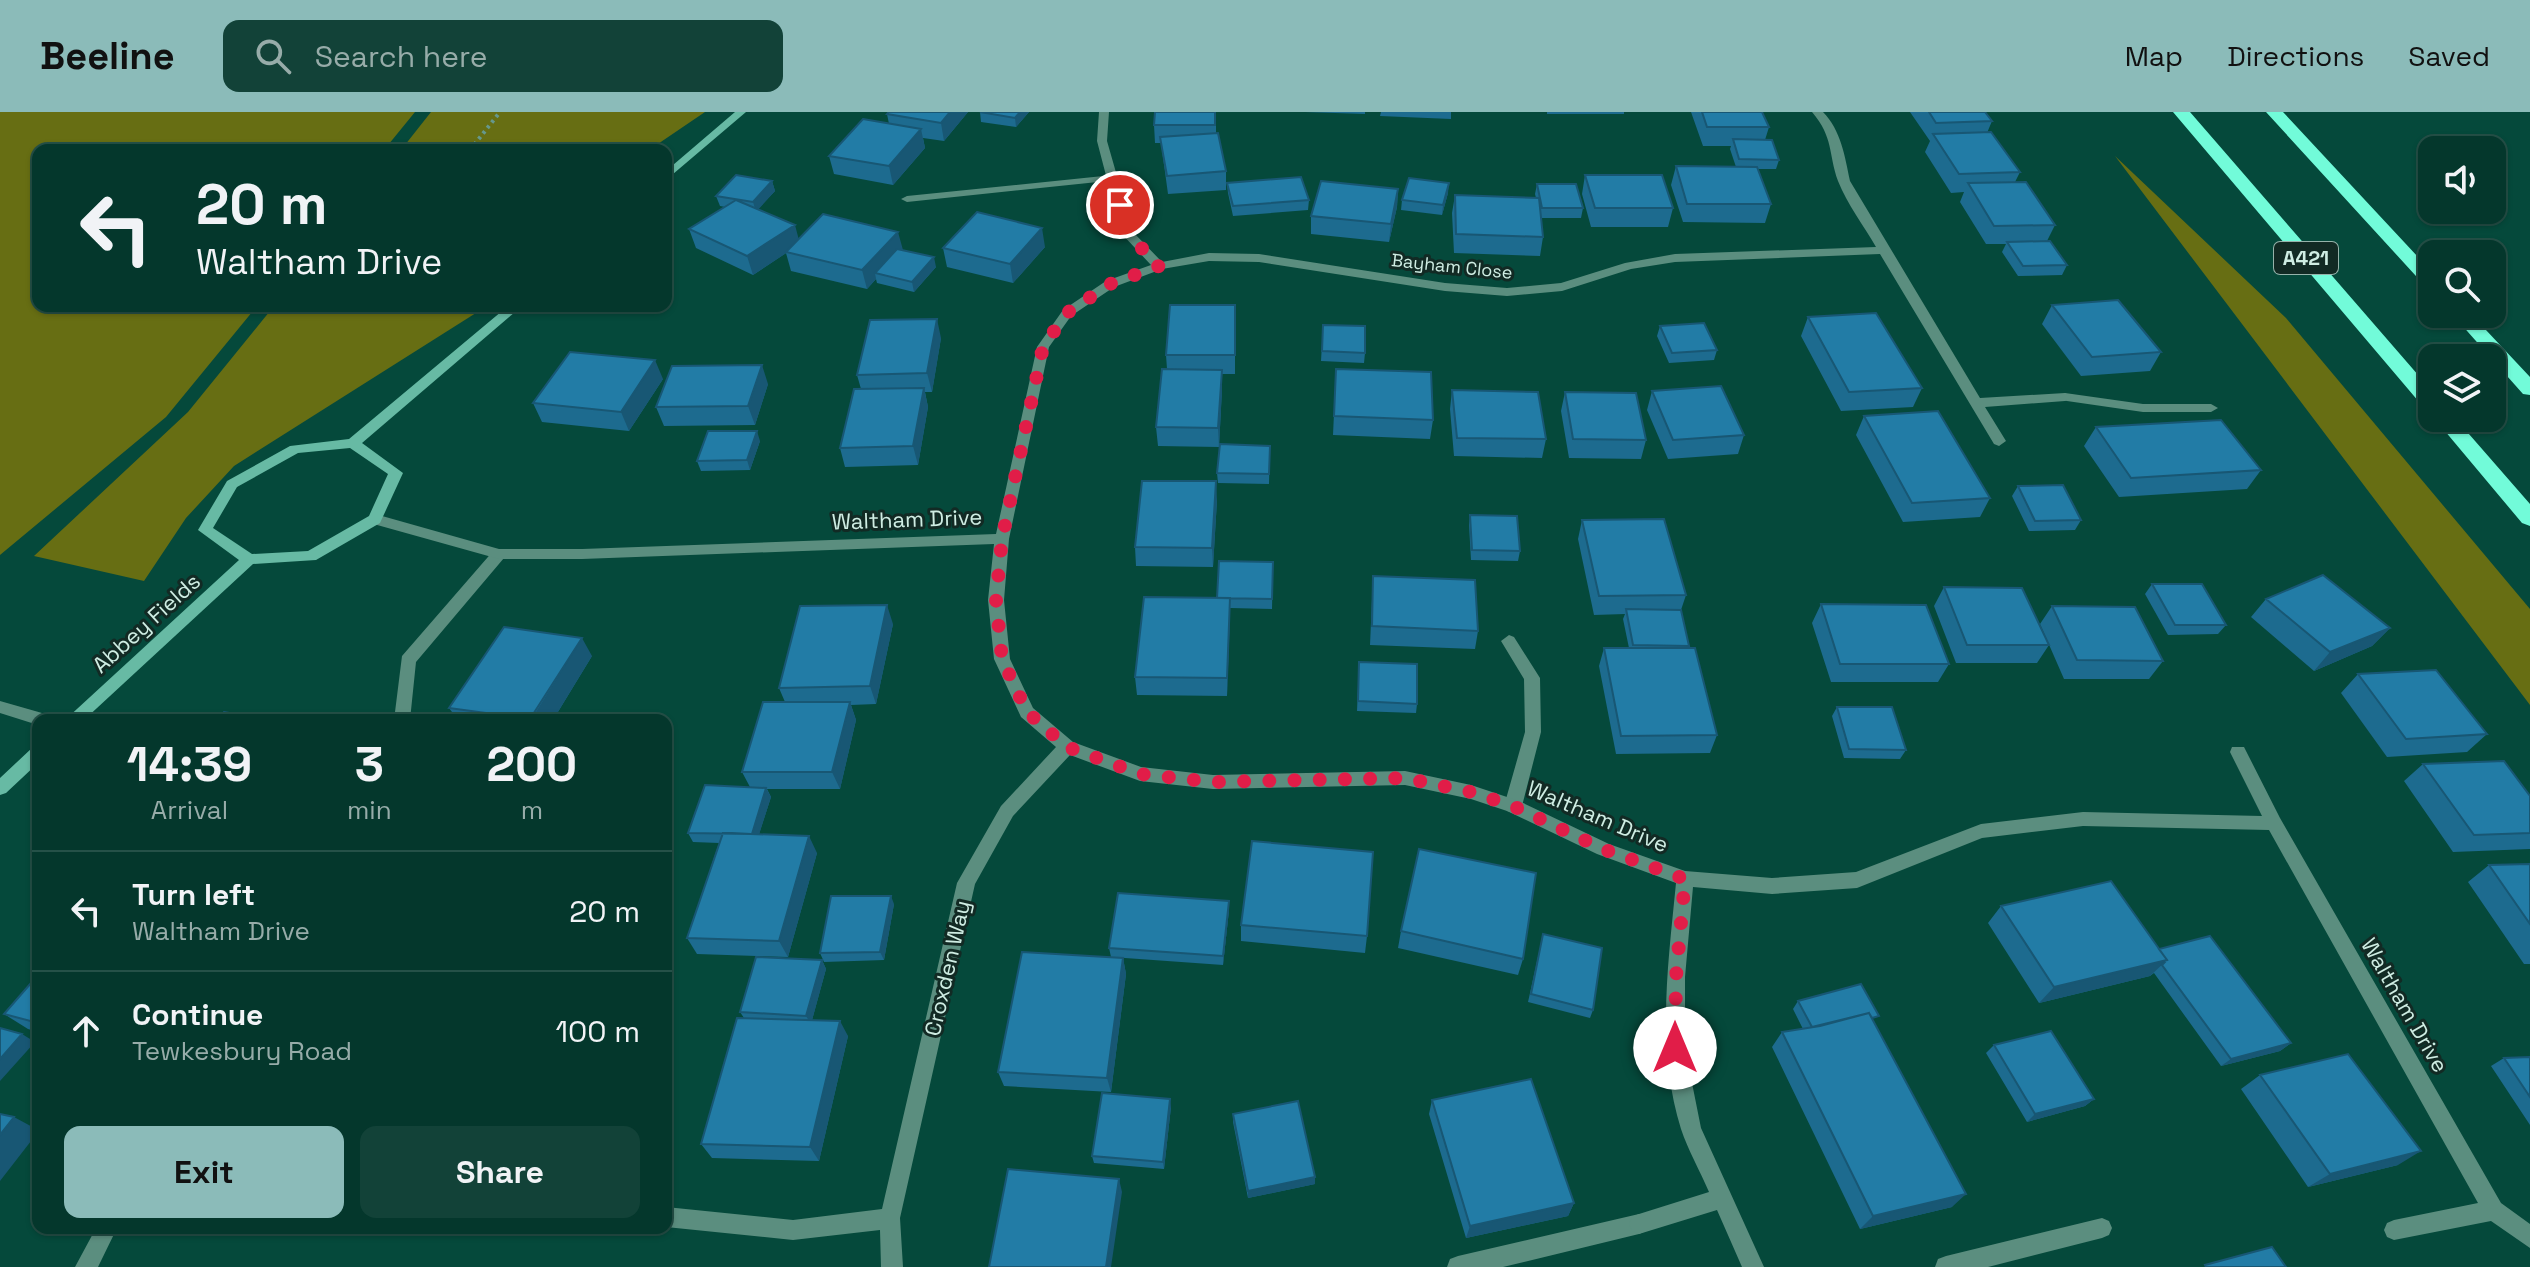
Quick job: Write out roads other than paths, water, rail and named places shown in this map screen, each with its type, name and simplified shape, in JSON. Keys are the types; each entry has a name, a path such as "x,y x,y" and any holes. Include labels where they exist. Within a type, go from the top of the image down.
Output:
{"highway":[{"name":"A421","path":"2181,112 2418,388"},
{"path":"2274,112 2418,268"},
{"path":"2474,328 2530,389"},
{"path":"2456,432 2530,518"}],"street":[{"path":"672,172 741,112"},
{"path":"1104,112 1102,141 1127,233 1159,266"},
{"path":"1817,112 1827,122 1837,147 1844,181 1999,441"},
{"path":"907,199 1113,178"},
{"name":"Bayham Close","path":"1002,539 1043,347 1067,313 1110,284 1159,266 1209,257 1259,258 1445,287 1507,292 1562,287 1629,266 1675,258 1883,250"},
{"path":"353,443 396,473 375,519 311,556 249,559 205,530 232,484 295,449 353,443 509,312"},
{"path":"1975,403 2065,397 2143,408 2211,408"},
{"name":"Waltham Drive","path":"375,519 499,554 598,554 1002,539 996,600 1002,659 1027,712 1067,747 1140,774 1213,782 1405,778 1471,792 1513,806 1603,849 1685,879 1772,886 1857,880 1981,831 2083,819 2274,823"},
{"path":"403,714 408,660 499,554"},
{"name":"Abbey Fields","path":"80,714 249,559"},
{"path":"1509,641 1532,678 1533,732 1513,806"},
{"path":"0,707 32,717"},
{"name":"Croxden Way","path":"892,1267 890,1218 966,883 1007,811 1067,747"},
{"name":"Waltham Drive","path":"2238,752 2274,823 2494,1210 2530,1237"},
{"path":"0,788 32,759"},
{"name":"Waltham Drive","path":"1685,879 1676,977 1675,1048 1691,1129 1753,1267"},
{"path":"1458,1267 1639,1224 1721,1198"},
{"path":"2394,1230 2494,1210"},
{"path":"672,1218 793,1230 890,1218"},
{"path":"1946,1267 1994,1261 2102,1228"},
{"path":"86,1267 104,1234"}]}
